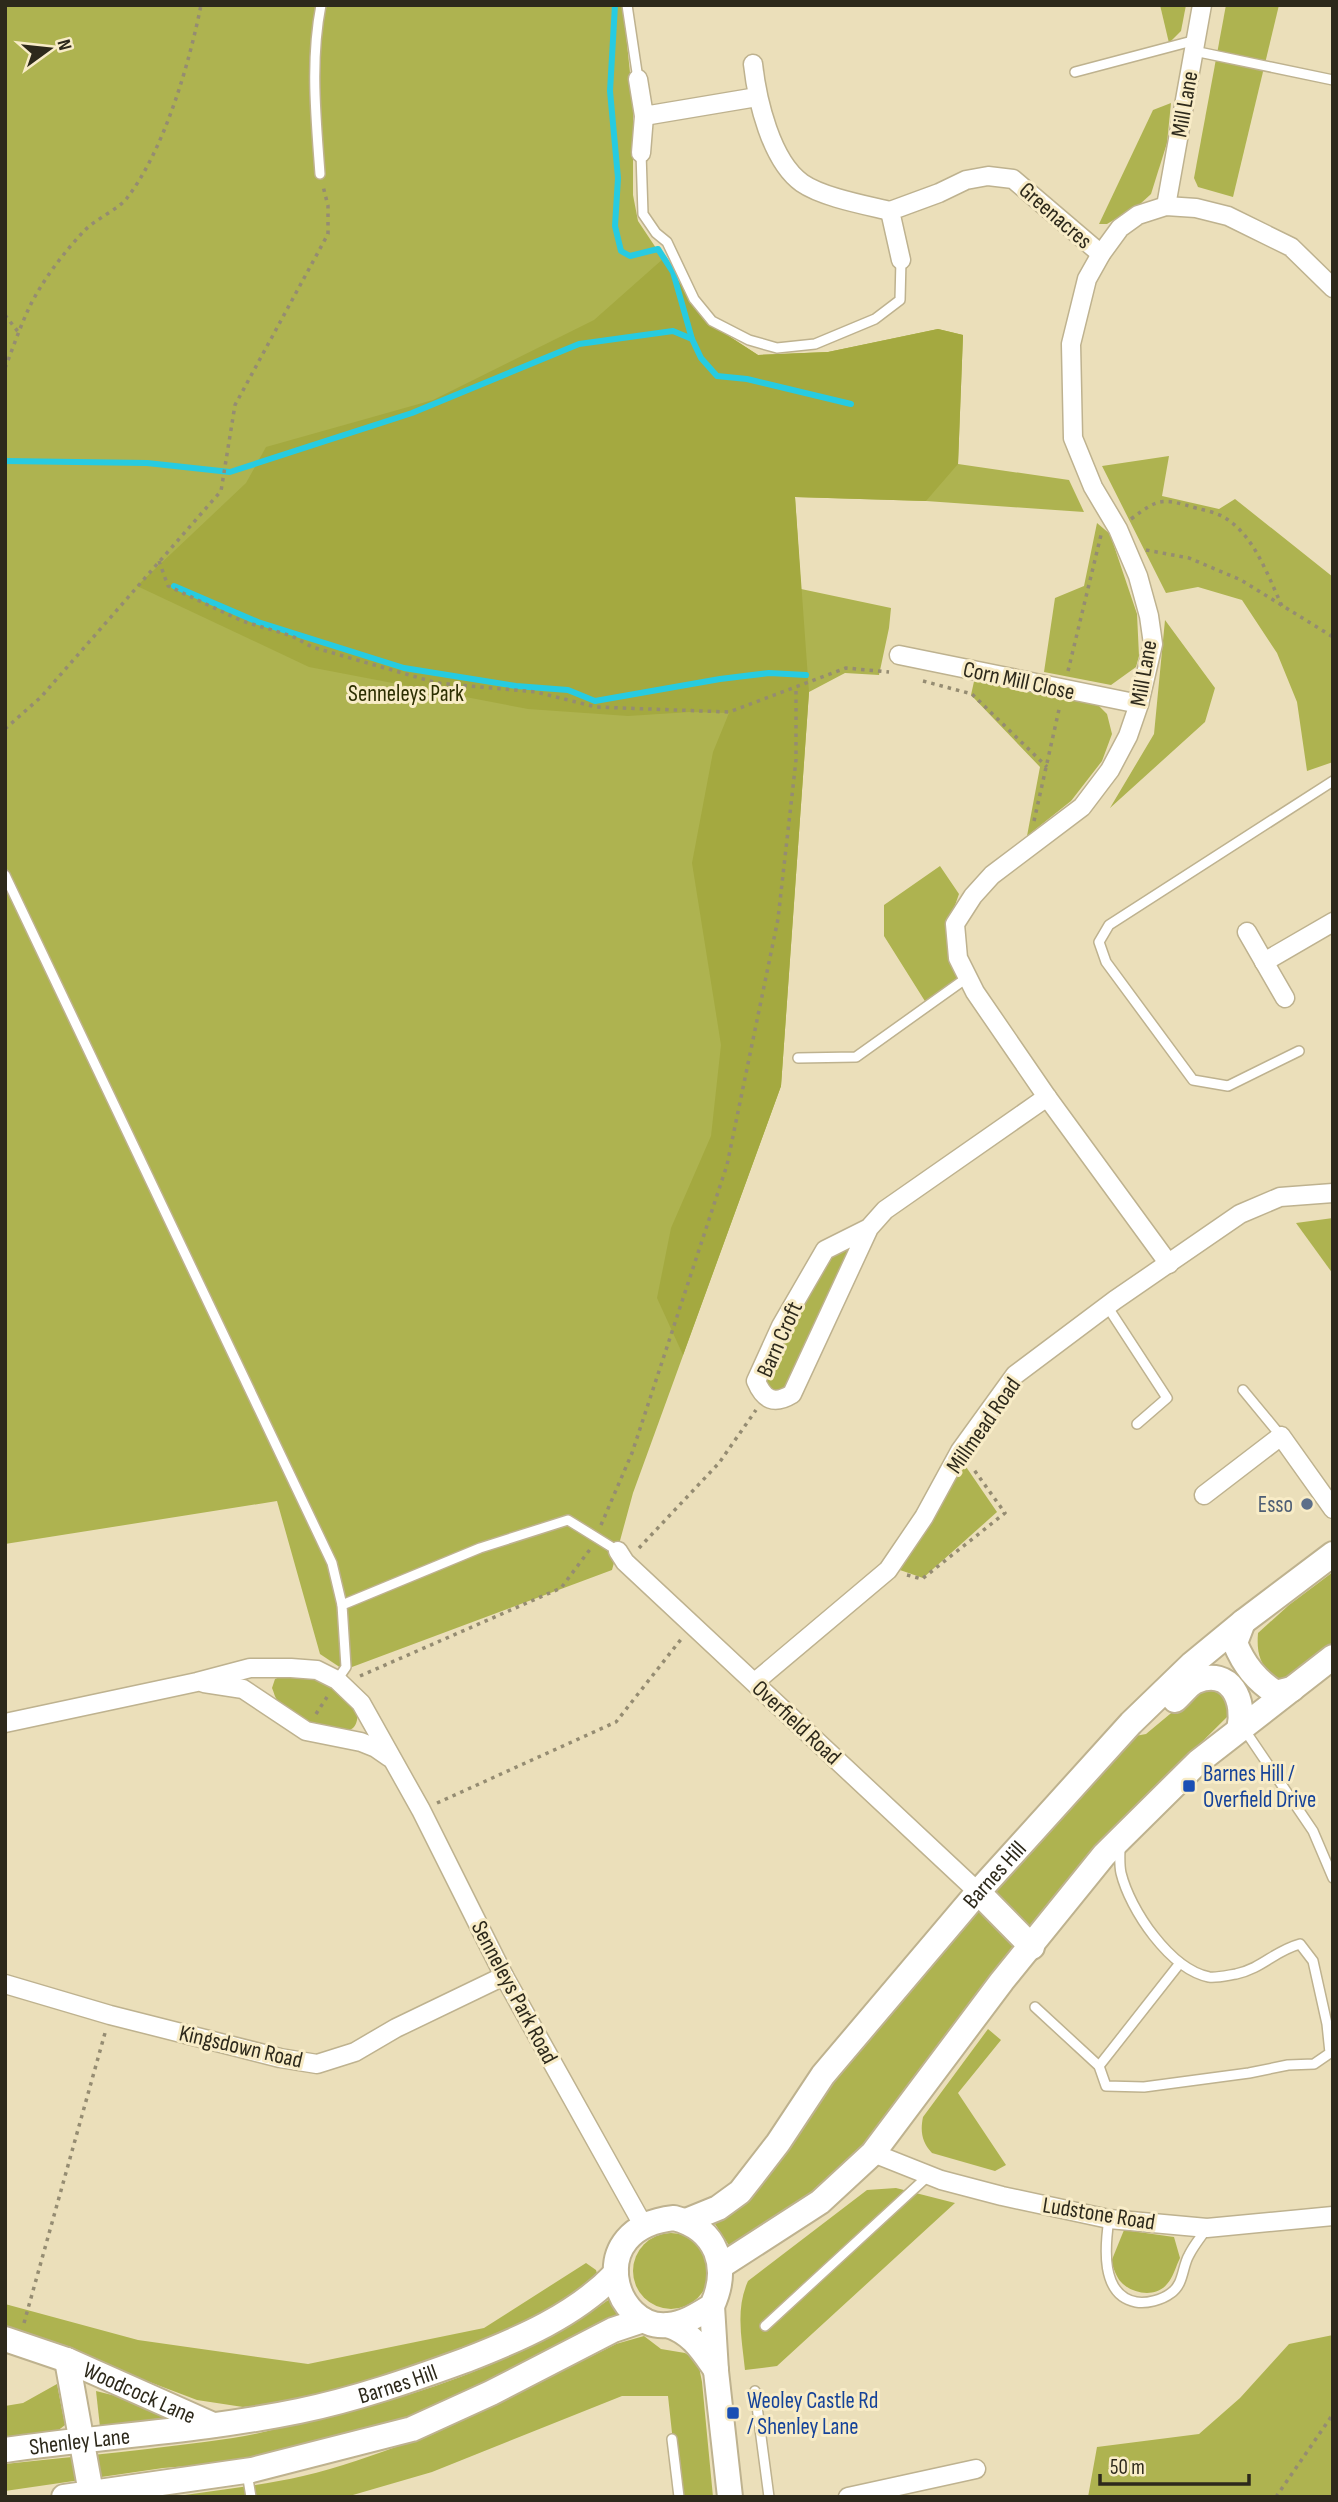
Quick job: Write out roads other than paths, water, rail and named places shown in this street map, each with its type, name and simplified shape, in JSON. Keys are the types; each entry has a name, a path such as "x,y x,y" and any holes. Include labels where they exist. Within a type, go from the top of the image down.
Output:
{"main road":[{"name":"Barnes Hill","path":"686,2221 718,2208 740,2192 778,2143 823,2075 978,1892 1131,1723 1192,1664 1333,1554"},
{"path":"1243,1622 1235,1643 1242,1660 1260,1682 1276,1693 1292,1689"},
{"path":"721,2266 820,2202 873,2152 1002,1981 1104,1855 1198,1762 1333,1657"},
{"path":"1131,1723 1151,1723 1194,1682 1215,1677 1229,1683 1238,1697 1241,1729"},
{"path":"978,1892 1032,1947"},
{"path":"716,2371 698,2343 681,2329 643,2320 628,2307 619,2289 615,2262 628,2236 643,2225 674,2218 695,2224 712,2244 721,2266 721,2280 712,2306 716,2371 730,2497"},
{"name":"Barnes Hill","path":"156,2433 299,2411 388,2389 526,2335 570,2311 616,2273"},
{"path":"668,2325 694,2317 712,2306"},
{"name":"Barnes Hill","path":"91,2493 247,2471 412,2429 491,2393 613,2330 643,2320"},
{"name":"Woodcock Lane","path":"12,2341 67,2360 213,2425"},
{"name":"Woodcock Lane","path":"67,2360 91,2493"},
{"name":"Shenley Lane","path":"5,2450 156,2433"},
{"path":"64,2497 91,2493"}],"street":[{"name":"Mill Lane","path":"1169,1264 1047,1097 975,992 958,958 956,924 973,896 992,875 1082,807 1110,770 1128,736 1139,704 1153,644 1143,594 1126,547 1093,487 1073,438 1070,344 1087,279 1119,228 1138,215 1166,206 1202,5"},
{"path":"753,64 757,97 780,158 802,183 834,197 890,211 901,260"},
{"path":"638,79 644,116 640,153"},
{"path":"644,116 757,97"},
{"name":"Greenacres","path":"890,211 966,180 988,176 1013,179 1101,254"},
{"path":"1166,206 1196,208 1228,216 1261,231 1291,247 1333,288"},
{"name":"Corn Mill Close","path":"899,655 1139,704"},
{"path":"1264,962 1333,922"},
{"path":"1247,932 1285,999"},
{"name":"Barn Croft","path":"869,1228 825,1250 781,1326 756,1381 761,1393 781,1400 792,1394 869,1228 885,1210 1047,1097"},
{"name":"Millmead Road","path":"755,1682 888,1570 924,1517 960,1451 1015,1375 1107,1306 1240,1214 1279,1197 1333,1192"},
{"path":"1205,1495 1281,1436 1333,1509"},
{"name":"Overfield Road","path":"622,1556 692,1625 978,1892"},
{"name":"Senneleys Park Road","path":"5,1723 250,1668 317,1671 337,1680 360,1703 421,1810 504,1976 643,2225"},
{"name":"Senneleys Park Road","path":"197,1682 243,1689 306,1731 361,1742 390,1758"},
{"name":"Kingsdown Road","path":"5,1984 110,2015 317,2064 355,2052 408,2022 504,1976"},
{"name":"Ludstone Road","path":"873,2152 928,2176 1002,2196 1109,2219 1207,2228 1333,2217"},
{"path":"848,2497 976,2469"}],"lane":[{"path":"320,174 314,75 321,5"},
{"path":"626,5 638,79"},
{"path":"1075,72 1195,45 1333,80"},
{"path":"640,153 643,214 656,233 667,242 694,299 712,321 748,340 778,348 815,344 875,319 900,300 901,260"},
{"path":"1299,1051 1228,1086 1193,1080 1107,962 1099,942 1110,925 1333,781"},
{"path":"5,875 332,1563 342,1605 346,1667 337,1680"},
{"path":"797,1058 856,1057 968,977"},
{"path":"1107,1306 1167,1398 1137,1424"},
{"path":"1243,1390 1281,1436"},
{"path":"342,1605 480,1548 568,1520 622,1556"},
{"path":"1241,1729 1313,1831 1333,1878"},
{"path":"1035,2007 1099,2066 1106,2086 1144,2087 1288,2065 1314,2064 1330,2053 1327,2024 1313,1961 1300,1944 1283,1949 1256,1968 1220,1976 1210,1977 1180,1964 1152,1934 1130,1898 1121,1871 1120,1840"},
{"path":"1099,2066 1180,1964"},
{"path":"765,2326 928,2176"},
{"path":"1109,2219 1107,2264 1114,2290 1129,2301 1143,2303 1171,2294 1179,2286 1189,2255 1207,2228"},
{"path":"755,2390 769,2497"},
{"path":"672,2439 680,2497"},
{"path":"247,2471 251,2497"}],"waterway":[{"path":"615,5 610,91 618,178 615,226 621,251 630,256 658,249 673,272 692,339"},
{"path":"5,461 147,463 230,472 412,413 579,344 673,331 692,339 701,358 717,376 747,379 851,404"},
{"path":"174,586 258,622 404,668 516,686 568,690 595,701 720,679 769,673 806,675"}],"place":[{"name":"Esso","path":"1307,1504"},
{"name":"Barnes Hill / Overfield Drive","path":"1189,1786"},
{"name":"Weoley Castle Rd / Shenley Lane","path":"733,2413"}],"park label":[{"name":"Senneleys Park","path":"406,693"}]}
